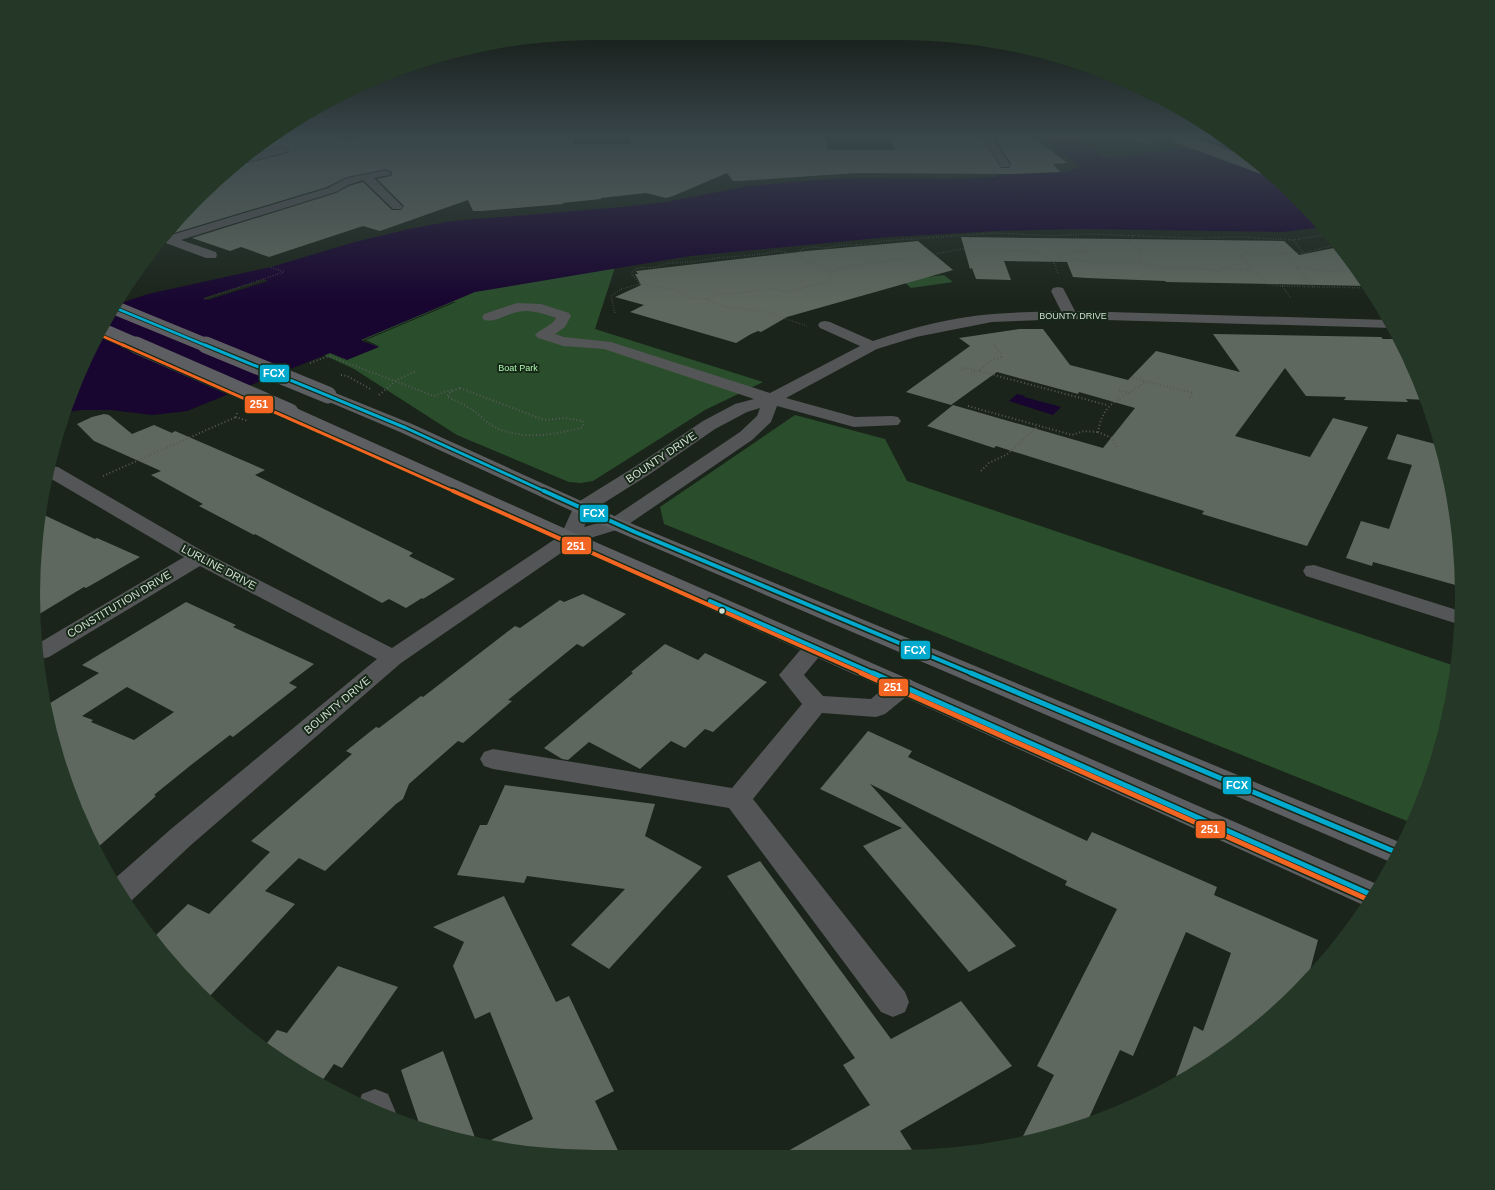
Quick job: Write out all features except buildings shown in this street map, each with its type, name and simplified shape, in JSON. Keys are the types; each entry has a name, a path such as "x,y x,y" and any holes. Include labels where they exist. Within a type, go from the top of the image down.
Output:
{"main road":[{"path":"119,309 406,428 616,524 1392,851"},
{"path":"106,332 290,412 1367,893"}],"street":[{"path":"170,239 324,193"},
{"path":"382,193 397,207"},
{"path":"169,241 210,255"},
{"path":"1058,290 1070,315"},
{"path":"489,317 517,307 541,308 564,316 560,324 543,335 563,341 606,345 771,399 854,422 892,421"},
{"name":"BOUNTY DRIVE","path":"582,508 643,470 709,425 741,408 771,399 872,346 912,333 965,322 1018,316 1070,315 1384,324"},
{"path":"824,325 872,346"},
{"name":"BOUNTY DRIVE","path":"124,888 187,832 393,658 570,538 616,524 746,436 765,418 771,399"},
{"name":"LURLINE DRIVE","path":"54,473 199,557 393,658"},
{"path":"570,538 582,508"},
{"name":"CONSTITUTION DRIVE","path":"43,651 199,557"},
{"path":"1314,572 1454,616"},
{"path":"815,647 791,675 816,704 876,708 903,686"},
{"path":"738,799 816,704"},
{"path":"494,759 738,799 893,1002"}],"path":[{"path":"796,254 802,249 814,247 826,248 840,245 861,245 883,241 995,233 1052,236 1076,236 1088,234 1195,238 1242,237 1293,240 1322,235"},
{"path":"1133,235 1130,242 1139,251 1141,262"},
{"path":"1076,236 1088,253 1076,252 1056,256 1062,259 1101,264 1132,264 1141,262 1148,265 1178,268 1207,268 1219,271 1224,268 1248,270 1258,275 1267,284 1282,286 1362,288"},
{"path":"1293,240 1304,253"},
{"path":"1248,270 1249,265 1240,256 1242,254 1304,253 1331,246"},
{"path":"640,284 631,273 637,268 657,267 680,261 693,262 716,258 764,254 777,251 796,254 812,264 832,271 849,266 918,257 962,249 1028,250 1039,253 1053,261 1058,274"},
{"path":"1282,253 1314,287"},
{"path":"1053,261 1062,259"},
{"path":"204,299 284,272 271,267"},
{"path":"1296,267 1328,271 1349,270"},
{"path":"706,299 720,294 750,292 770,288 786,292 828,282 832,271"},
{"path":"615,312 611,296 621,290 640,284 675,290 689,298 706,299 725,307 762,311 808,326"},
{"path":"1282,286 1290,297"},
{"path":"970,374 983,368 990,360 1001,357 1001,354 994,345"},
{"path":"304,366 329,356 434,396 460,388 544,420 576,419 583,421 584,424 581,428 558,434 539,436 514,433 490,424 472,409 447,397 450,392 453,391"},
{"path":"961,370 965,368 978,371 1107,406"},
{"path":"379,395 395,381 416,371"},
{"path":"1133,378 1193,393 1189,399"},
{"path":"1098,432 1102,413 1107,406 1146,381"},
{"path":"1119,390 1129,393"},
{"path":"968,406 1072,435 1083,431 1098,432 1112,438 1116,447"},
{"path":"101,477 236,417"},
{"path":"981,471 989,463 1006,455 1038,425"}],"green space":[{"name":"Boat Park","path":"617,261 595,329 763,382 705,410 593,481 581,483 569,482 457,435 354,369 313,350 470,292"},
{"path":"944,275 953,282 911,288 902,280"},
{"path":"795,415 885,439 907,481 1450,664 1436,739 1426,773 1407,821 664,524 660,507"}],"shaded area":[{"path":"715,193 1281,193 1316,228 1282,232 1083,229 996,231 889,237 690,256 475,292 361,340 379,347 347,360 330,353 187,411 153,415 111,410 71,412 97,350 114,317 124,302 148,294 271,267 355,242 409,229 452,221 666,202"},
{"path":"1017,394 1061,407 1053,415 1009,401"}],"pier":[{"path":"264,279 268,281 208,300 203,298"},
{"path":"456,302 366,340 381,347 361,341"}],"transit line":[{"name":"FCX","path":"119,309 406,428 635,532 1392,851"},
{"name":"251","path":"104,337 288,417 1364,898"},
{"name":"FCX","path":"710,601 1367,893"}]}
